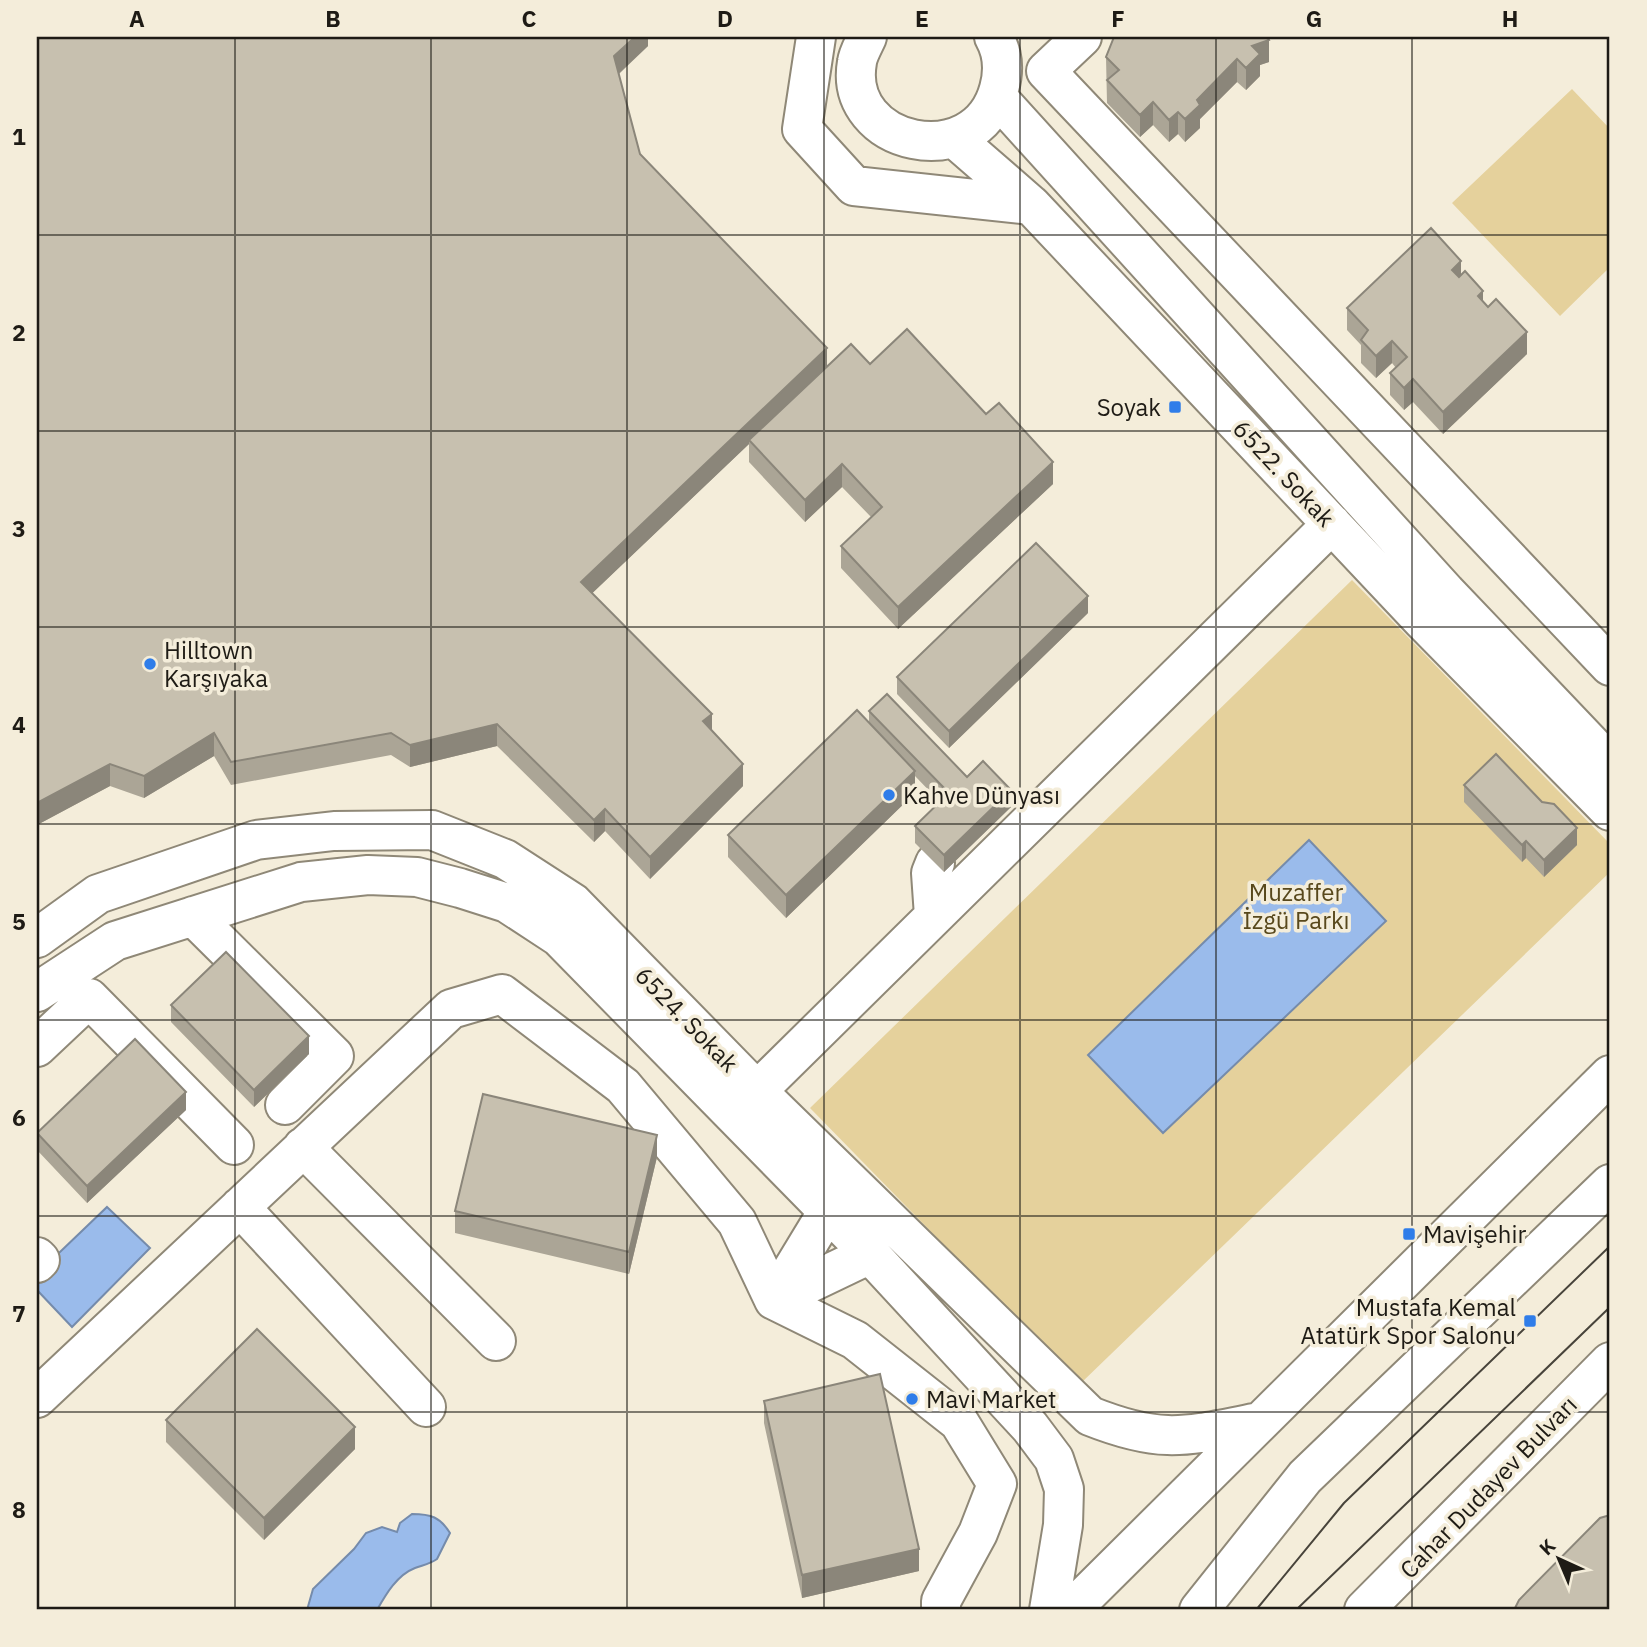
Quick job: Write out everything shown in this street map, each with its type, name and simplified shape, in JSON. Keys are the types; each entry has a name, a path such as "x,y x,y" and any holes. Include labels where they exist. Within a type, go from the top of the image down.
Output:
{"street":[{"path":"816,37 802,129 854,186 1031,205"},
{"path":"1082,37 1046,71 1610,666"},
{"path":"856,45 858,83 864,103 876,120 892,133 912,141 933,142 954,138 972,129 986,115 997,97 1002,61 998,39"},
{"name":"6522. Sokak","path":"997,97 1446,592 1610,764"},
{"name":"6522. Sokak","path":"954,138 1031,205 1422,621 1610,811"},
{"path":"757,1091 1332,524"},
{"path":"1002,798 1053,799"},
{"name":"6524. Sokak","path":"37,938 98,894 256,840 334,831 432,830 505,859 573,903 757,1091 1090,1416 1146,1435 1179,1438 1260,1422"},
{"path":"934,916 931,873 935,863"},
{"name":"6524. Sokak","path":"37,992 116,941 301,882 368,875 417,877 507,903 559,936 870,1254 1030,1427 1054,1459 1064,1489 1063,1525 1049,1610"},
{"path":"193,916 334,1056 285,1105"},
{"path":"37,1398 451,1009 502,993 623,1087 737,1222 774,1300 855,1340 959,1422 997,1484 978,1534 941,1601 941,1610"},
{"path":"37,1046 89,998 234,1145"},
{"path":"1071,1610 1610,1075"},
{"path":"303,1147 496,1341"},
{"path":"1199,1610 1305,1476 1610,1184"},
{"path":"240,1207 426,1406"},
{"path":"774,1300 828,1211"},
{"path":"774,1300 870,1254"},
{"path":"37,1257 40,1259 37,1263"},
{"name":"Cahar Dudayev Bulvarı","path":"1364,1610 1610,1362"}],"green space":[{"path":"1572,89 1610,129 1610,267 1560,316 1452,203"},
{"name":"Muzaffer İzgü Parkı","path":"1352,580 1610,844 1610,872 1080,1384 810,1108"}],"water":[{"path":"1309,840 1386,921 1163,1133 1088,1055"},
{"path":"107,1207 150,1248 72,1327 37,1290 37,1274"},
{"path":"412,1514 434,1518 443,1523 450,1533 437,1559 409,1571 397,1580 377,1610 307,1610 313,1589 354,1549 366,1533 382,1527 397,1532 400,1523"}],"building":[{"path":"37,37 635,37 614,56 640,154 827,348 581,582 712,714 703,721 743,764 650,857 605,809 594,820 497,724 410,745 391,733 231,762 214,733 144,776 110,764 37,803"},
{"path":"1114,37 1267,37 1269,40 1252,46 1260,54 1246,68 1237,59 1197,100 1200,105 1185,119 1178,112 1169,120 1153,102 1140,115 1107,80 1119,70 1106,57"},
{"path":"1431,228 1461,261 1452,270 1459,277 1465,271 1483,291 1478,296 1488,307 1496,299 1527,332 1443,412 1413,379 1404,388 1390,373 1407,357 1392,341 1376,356 1361,340 1368,330 1347,308"},
{"path":"907,329 986,414 999,403 1053,462 898,607 841,546 882,507 842,464 805,500 749,440 851,344 870,364"},
{"path":"1036,543 1088,596 949,731 897,677"},
{"path":"887,694 967,777 983,761 1011,790 944,855 915,826 949,793 869,711"},
{"path":"857,710 915,771 786,895 728,835"},
{"path":"1496,754 1542,802 1554,804 1577,828 1544,860 1526,841 1522,845 1464,785"},
{"path":"226,952 309,1036 254,1090 171,1005"},
{"path":"135,1039 186,1092 87,1186 37,1133"},
{"path":"483,1094 657,1135 629,1252 455,1211"},
{"path":"257,1329 355,1427 264,1518 166,1420"},
{"path":"880,1374 919,1549 802,1575 764,1401"},
{"path":"1610,1515 1610,1610 1514,1610 1519,1600 1600,1518"}],"tram line":[{"path":"1256,1610 1344,1503 1610,1246"},
{"path":"1296,1610 1610,1307"}],"place":[{"name":"Soyak","path":"1175,407"},
{"name":"Hilltown Karşıyaka","path":"150,664"},
{"name":"Kahve Dünyası","path":"889,795"},
{"name":"Mavişehir","path":"1409,1234"},
{"name":"Mustafa Kemal Atatürk Spor Salonu","path":"1530,1321"},
{"name":"Mavi Market","path":"912,1399"}]}
